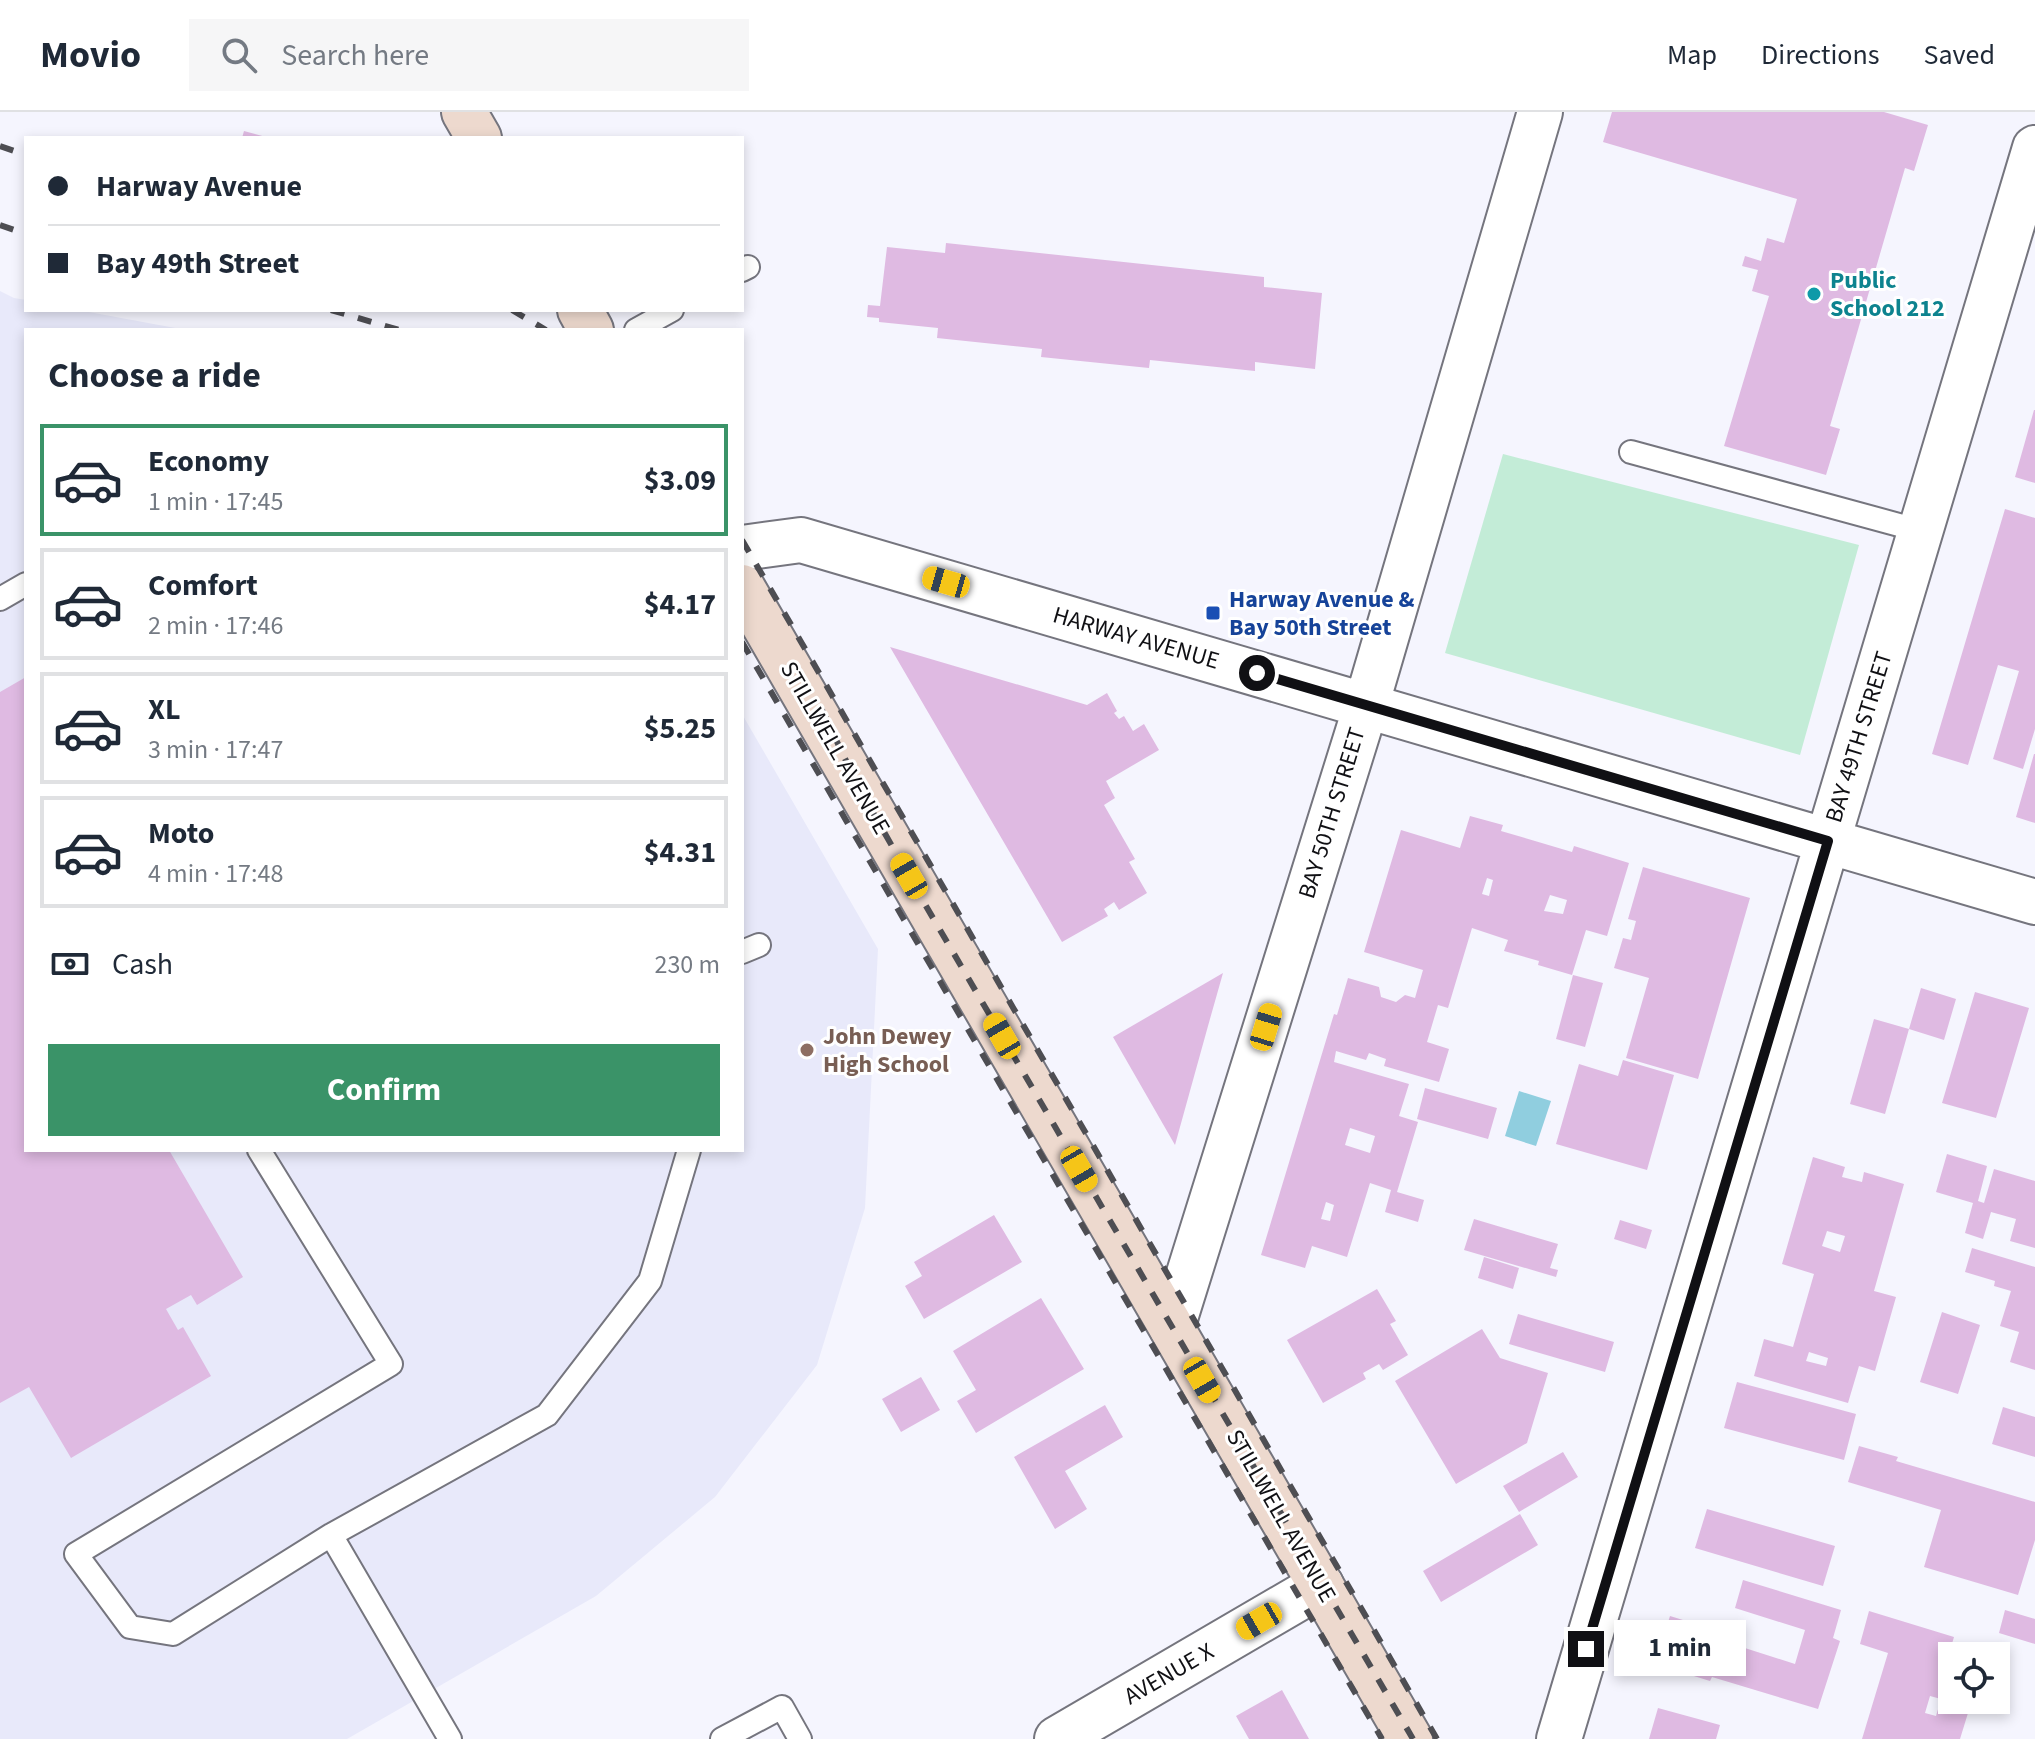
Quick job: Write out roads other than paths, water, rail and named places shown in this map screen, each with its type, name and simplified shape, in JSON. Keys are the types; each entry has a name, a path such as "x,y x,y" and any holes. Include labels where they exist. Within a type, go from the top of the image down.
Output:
{"main road":[{"path":"464,112 478,136"},
{"name":"STILLWELL AVENUE","path":"744,590 1410,1739"}],"street":[{"name":"BAY 50TH STREET","path":"1172,1328 1366,706 1540,112"},
{"name":"BAY 49TH STREET","path":"1559,1739 2035,148"},
{"name":"HARWAY AVENUE","path":"744,548 801,540 2035,902"},
{"name":"AVENUE X","path":"1057,1739 1321,1585"}],"lane":[{"path":"640,328 668,312"},
{"path":"1631,452 1921,531"},
{"path":"0,599 24,585"},
{"path":"260,1152 391,1364 76,1554 130,1627 173,1634 331,1535 547,1415 650,1281 688,1152"},
{"path":"331,1535 450,1739"},
{"path":"722,1739 782,1707 800,1739"}],"water":[{"path":"1519,1091 1551,1101 1536,1146 1505,1136"}],"railway":[{"path":"0,146 24,154"},
{"path":"0,225 24,233"},
{"path":"338,312 392,328"},
{"path":"515,312 543,328"},
{"path":"744,543 1437,1739"},
{"path":"744,645 1382,1739"},
{"path":"821,708 858,786 926,906 1413,1739"}],"place":[{"name":"Public School 212","path":"1814,294"},
{"name":"Harway Avenue & Bay 50th Street","path":"1213,613"},
{"name":"John Dewey High School","path":"807,1050"}]}
